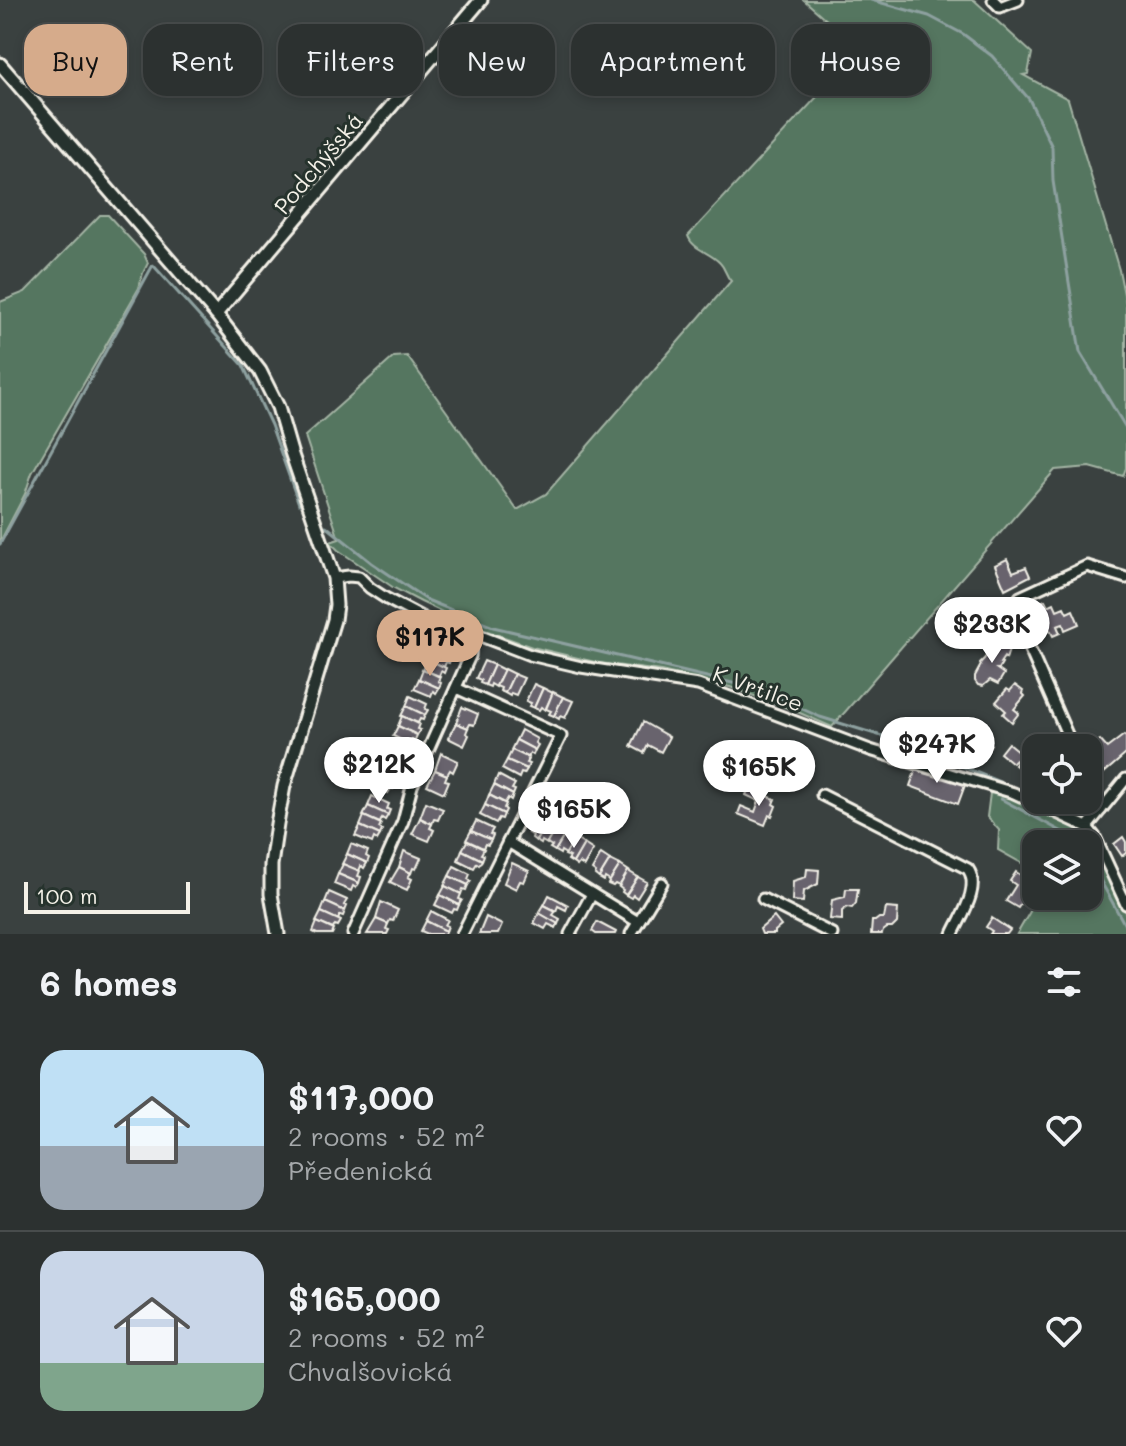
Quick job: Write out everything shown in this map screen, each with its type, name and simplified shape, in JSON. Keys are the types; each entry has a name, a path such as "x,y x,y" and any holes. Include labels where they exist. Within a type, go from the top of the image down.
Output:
{"street":[{"name":"Podchýšská","path":"216,314 481,0"},
{"path":"993,0 1000,7 1018,0"},
{"path":"0,64 216,314 260,371 278,407 334,578 334,620 284,786 271,865 271,894 278,934"},
{"path":"1067,734 1013,611 1015,604 1020,597 1087,566 1126,578"},
{"name":"K Vrtilce","path":"334,578 359,577 387,599 457,636 478,635 530,655 581,667 698,685 870,750 1014,793 1087,827"},
{"path":"353,934 403,821 412,786 471,651 469,636"},
{"path":"456,688 561,736 462,934"},
{"path":"1102,809 1126,779"},
{"path":"822,795 968,869 973,876 973,887 953,934"},
{"path":"1098,814 1087,827 1095,837 1126,904"},
{"path":"508,842 638,922"},
{"path":"631,934 662,883"},
{"path":"570,934 592,894"},
{"path":"763,899 832,934"}],"green space":[{"path":"804,0 974,0 1032,53 1028,74 1023,75 1068,99 1119,270 1126,304 1126,468 1123,476 1090,467 1055,470 832,727 730,687 661,671 599,663 532,647 468,624 421,602 394,588 338,550 330,542 339,539 305,436 394,357 407,356 517,510 546,494 731,281 720,263 694,245 688,236 818,96 930,96 930,24 831,24"},
{"path":"100,215 108,215 144,254 148,263 139,288 32,473 25,494 0,542 0,302 25,292"},
{"path":"990,793 1009,795 1022,800 1022,814 1058,814 1071,819 1085,830 1022,830 1022,863 998,850 999,830 987,817"},
{"path":"1102,860 1126,914 1126,934 1017,934 1031,910 1102,910"}],"building":[{"path":"1007,559 1013,572 1026,567 1030,576 1005,589 995,565"},
{"path":"1045,600 1048,606 1054,603 1057,610 1064,607 1067,613 1073,610 1079,624 1065,630 1063,624 1057,626 1060,633 1053,636 1050,630 1043,633 1040,625 1045,623 1043,618 1038,620 1034,612 1041,609 1038,603"},
{"path":"435,639 452,647 451,658 431,649"},
{"path":"998,639 1010,647 1006,659 1004,657 997,669 1004,674 998,684 990,680 983,686 978,685 975,676 980,663"},
{"path":"431,649 451,658 449,663 446,662 444,667 427,659"},
{"path":"427,659 446,668 444,673 441,671 439,676 422,669"},
{"path":"484,661 494,665 485,685 476,678"},
{"path":"494,665 504,670 496,687 491,684 490,687 485,685"},
{"path":"423,669 440,677 439,688 419,679"},
{"path":"504,669 514,674 505,693 496,686"},
{"path":"514,674 524,678 516,695 511,693 510,696 505,693"},
{"path":"419,679 439,688 436,693 433,691 431,696 414,689"},
{"path":"534,684 543,688 534,708 526,701"},
{"path":"1015,685 1025,696 1014,709 1019,713 1012,722 996,702"},
{"path":"543,688 553,693 545,710 541,707 539,710 534,708"},
{"path":"553,692 563,697 554,716 546,709"},
{"path":"410,696 427,704 425,715 406,706"},
{"path":"563,697 573,701 565,718 560,716 559,719 554,716"},
{"path":"406,706 425,715 423,720 420,719 418,723 401,716"},
{"path":"462,707 478,714 474,725 470,724 468,728 456,723"},
{"path":"402,716 419,724 417,735 398,726"},
{"path":"954,721 971,732 978,721 988,727 981,738 991,744 986,753 974,750 969,758 959,752 964,744 961,742 963,739 949,730"},
{"path":"643,722 669,737 661,752 648,745 644,753 631,746"},
{"path":"456,723 468,728 466,733 469,735 464,746 448,738"},
{"path":"398,726 417,735 415,740 412,739 410,744 393,736"},
{"path":"521,730 537,739 535,750 516,740"},
{"path":"1124,735 1126,737 1126,754 1104,773 1102,742 1107,748"},
{"path":"516,740 535,750 533,755 530,753 528,758 511,750"},
{"path":"1008,743 1022,754 1022,770 1015,765 1015,760 1012,763 1000,753"},
{"path":"388,746 405,753 403,765 384,756"},
{"path":"512,750 529,758 527,769 507,760"},
{"path":"441,753 458,761 453,772 450,770 447,775 435,770"},
{"path":"384,756 403,765 401,770 398,768 396,773 379,766"},
{"path":"507,760 527,769 524,774 521,773 519,778 502,769"},
{"path":"380,766 397,773 396,785 376,776"},
{"path":"917,766 965,785 958,804 910,786"},
{"path":"435,770 447,775 445,780 449,781 444,793 427,785"},
{"path":"498,775 515,784 513,795 494,785"},
{"path":"376,776 396,785 388,793 371,786"},
{"path":"494,785 513,795 511,800 508,798 505,803 489,795"},
{"path":"749,788 775,799 773,804 776,806 765,825 738,814 741,806 755,812 759,801 746,795"},
{"path":"489,795 506,804 504,814 485,805"},
{"path":"372,796 389,804 388,815 368,806"},
{"path":"426,802 443,809 438,820 434,819 432,824 420,818"},
{"path":"485,805 504,814 502,819 499,818 496,823 480,815"},
{"path":"368,806 388,815 385,820 382,818 380,823 363,816"},
{"path":"364,816 381,824 380,835 360,826"},
{"path":"538,817 547,822 536,841 528,833"},
{"path":"420,818 432,824 430,828 434,830 429,841 412,834"},
{"path":"476,821 493,829 491,840 471,831"},
{"path":"547,822 557,828 547,844 542,841 541,844 536,841"},
{"path":"360,826 380,835 377,840 374,838 372,843 355,836"},
{"path":"557,827 566,833 555,851 547,843"},
{"path":"471,831 491,840 488,845 485,844 483,848 466,840"},
{"path":"566,833 575,838 566,854 561,851 560,854 555,851"},
{"path":"1123,837 1126,853 1122,856 1114,844"},
{"path":"575,839 584,844 573,863 565,855"},
{"path":"467,841 484,849 482,860 462,850"},
{"path":"351,844 368,851 367,863 347,854"},
{"path":"584,844 593,850 584,866 579,863 577,866 573,863"},
{"path":"462,850 482,860 479,865 477,863 474,868 458,860"},
{"path":"404,851 421,858 411,873 399,867"},
{"path":"347,854 367,863 364,868 361,866 359,871 342,864"},
{"path":"601,854 610,860 599,878 592,870"},
{"path":"610,860 620,865 610,881 605,878 604,881 599,878"},
{"path":"512,863 529,871 516,889 504,883"},
{"path":"343,864 360,871 359,883 338,874"},
{"path":"620,865 629,871 619,886 608,884"},
{"path":"454,866 470,874 468,885 449,876"},
{"path":"399,867 411,873 407,890 390,882"},
{"path":"807,869 819,870 818,884 804,891 803,902 792,901 793,881 806,877"},
{"path":"628,871 638,877 626,895 619,887"},
{"path":"1016,872 1022,876 1022,902 1018,908 1006,901 1016,885 1010,881"},
{"path":"338,874 359,883 351,891 334,884"},
{"path":"449,876 468,885 466,890 463,889 461,894 444,886"},
{"path":"638,877 647,882 637,898 633,895 631,898 626,895"},
{"path":"445,886 461,894 459,905 440,895"},
{"path":"846,889 858,889 856,903 842,911 842,920 830,919 832,900 845,897"},
{"path":"329,892 347,900 345,911 325,902"},
{"path":"440,895 459,905 457,910 454,909 452,913 435,905"},
{"path":"549,895 568,905 566,910 558,906 556,911 544,905"},
{"path":"325,902 345,911 343,916 340,915 338,920 321,912"},
{"path":"381,902 398,910 388,924 376,919"},
{"path":"544,905 556,911 553,915 560,919 558,924 539,913"},
{"path":"886,908 898,909 897,923 882,934 871,934 872,921 884,918"},
{"path":"431,911 448,920 446,931 426,921"},
{"path":"321,912 341,921 338,926 335,925 333,929 316,922"},
{"path":"539,913 558,924 556,928 548,924 545,929 534,923"},
{"path":"486,917 502,925 498,934 479,934"},
{"path":"774,917 781,926 775,934 762,934 760,929"},
{"path":"992,918 1010,930 1007,934 990,934 992,931 986,927"},
{"path":"376,919 388,924 387,934 367,934"},
{"path":"426,921 446,931 444,934 428,934 421,931"},
{"path":"317,922 334,930 332,934 313,932"},
{"path":"597,922 615,934 596,934 592,931"}],"waterway":[{"path":"871,0 929,16 963,34 992,56 1029,99 1052,147 1053,181 1080,352 1126,428"},
{"path":"0,544 153,265 243,365 271,425 299,504"},
{"path":"326,526 372,563 427,600 493,627 758,689 820,717 911,745 1004,784"},
{"path":"1001,799 1059,830"},
{"path":"1102,883 1126,927"}]}
